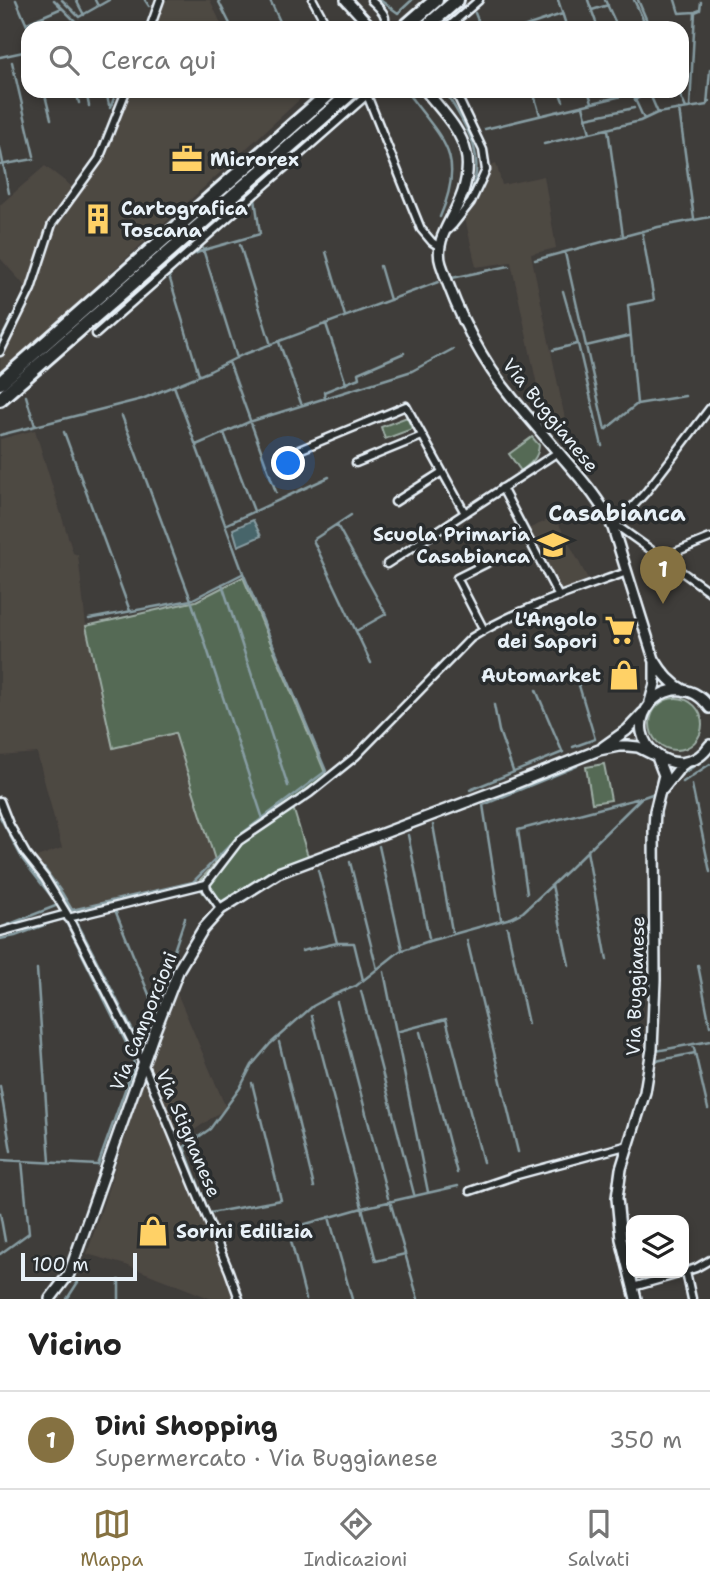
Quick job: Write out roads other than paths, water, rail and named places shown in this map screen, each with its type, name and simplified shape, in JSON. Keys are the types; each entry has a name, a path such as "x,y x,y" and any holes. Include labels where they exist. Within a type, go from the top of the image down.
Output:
{"highway":[{"path":"412,21 436,0"},
{"path":"433,21 457,0"},
{"path":"0,383 324,98"},
{"path":"0,399 344,98"}],"main road":[{"path":"346,0 366,21"},
{"path":"431,98 462,141 467,154 462,195 439,247"},
{"name":"Via Buggianese","path":"439,247 439,259 480,353 513,399 615,526 654,659"},
{"path":"654,659 665,676 685,691"},
{"path":"654,659 655,684 642,722 642,733 646,744 657,756 664,775 660,794"},
{"path":"599,750 633,725 648,706 666,692 677,690 697,695 710,708"},
{"path":"697,695 710,695"},
{"path":"599,750 619,746 638,747 674,763 697,758 710,745"},
{"name":"Via Camporcioni","path":"50,1299 68,1275 179,969 203,929 221,909 278,873 599,750"},
{"path":"660,794 686,762"},
{"name":"Via Buggianese","path":"636,1299 621,1240 617,1207 618,1184 645,1092 653,1038 654,830 655,811 660,794"}],"street":[{"path":"152,21 160,0"},
{"path":"313,0 324,21"},
{"path":"371,0 384,13 385,21"},
{"path":"455,21 479,0"},
{"path":"0,352 31,289 52,224 99,159 123,98"},
{"path":"96,334 363,98"},
{"path":"371,98 421,229 439,247"},
{"path":"443,233 471,202 486,170 483,150 458,98"},
{"path":"299,450 405,406 465,513"},
{"path":"710,408 646,492 615,526 710,592"},
{"path":"356,463 422,436"},
{"path":"387,564 558,452"},
{"path":"395,502 442,472"},
{"path":"502,488 559,597"},
{"path":"663,557 710,538"},
{"path":"484,630 457,579 487,563"},
{"path":"0,932 206,884 239,841 310,793 356,756 471,638 528,609 627,572"},
{"name":"Via Stignanese","path":"0,801 26,854 46,878 67,916 143,1063 239,1299"},
{"path":"206,884 207,890 221,909"},
{"path":"470,1191 517,1175 629,1145"},
{"path":"689,1270 710,1260"},
{"path":"633,1287 664,1278"},
{"path":"686,1278 692,1299"}],"water":[{"path":"253,520 261,536 238,546 233,529"}],"waterway":[{"path":"16,0 25,21"},
{"path":"54,0 75,21"},
{"path":"62,0 79,17 109,0"},
{"path":"76,0 84,15"},
{"path":"95,0 98,6"},
{"path":"145,0 149,6"},
{"path":"218,0 228,21"},
{"path":"270,0 280,21"},
{"path":"380,0 398,13 412,0"},
{"path":"558,0 565,21"},
{"path":"588,0 596,21"},
{"path":"605,0 615,21"},
{"path":"634,0 643,19"},
{"path":"638,0 647,21"},
{"path":"675,0 679,13 700,10 701,2"},
{"path":"450,21 471,3"},
{"path":"592,10 608,5"},
{"path":"32,21 62,8"},
{"path":"690,107 695,12"},
{"path":"475,13 478,21"},
{"path":"541,21 562,14"},
{"path":"0,57 21,52"},
{"path":"12,62 34,156"},
{"path":"707,105 710,70"},
{"path":"46,98 51,119"},
{"path":"78,98 79,103"},
{"path":"87,98 89,106"},
{"path":"108,98 109,105"},
{"path":"110,108 114,98"},
{"path":"411,98 440,136 451,162 448,196 440,217"},
{"path":"449,98 472,139 475,151 475,178 471,193"},
{"path":"535,98 540,115"},
{"path":"591,98 592,102"},
{"path":"485,129 613,98"},
{"path":"634,98 644,119"},
{"path":"635,100 638,98"},
{"path":"652,98 658,113"},
{"path":"681,98 686,108"},
{"path":"544,144 640,121 657,113 707,105 710,101"},
{"path":"583,106 590,133"},
{"path":"586,118 634,108"},
{"path":"679,109 694,219"},
{"path":"608,129 623,236"},
{"path":"0,148 9,193"},
{"path":"0,165 34,159"},
{"path":"187,257 260,234 255,199"},
{"path":"535,260 658,227 710,217"},
{"path":"637,404 628,305 654,300 642,231"},
{"path":"240,245 271,345"},
{"path":"202,246 237,358"},
{"path":"326,252 345,316"},
{"path":"565,253 605,430 637,404 685,396"},
{"path":"182,262 169,276 199,375"},
{"path":"380,266 390,300"},
{"path":"452,278 509,266"},
{"path":"0,435 142,399 242,355 438,282"},
{"path":"563,291 602,446"},
{"path":"0,341 25,292"},
{"path":"326,324 346,384"},
{"path":"586,346 629,336"},
{"path":"279,342 301,403"},
{"path":"553,350 577,344"},
{"path":"196,445 249,422 412,371 453,349"},
{"path":"325,399 324,392 359,378 358,373 404,353"},
{"path":"229,362 276,492"},
{"path":"44,868 72,910 193,882 240,835 326,771 243,573 174,386"},
{"path":"26,396 35,426"},
{"path":"122,416 191,600 263,819"},
{"path":"64,432 130,611"},
{"path":"224,433 254,511"},
{"path":"225,525 329,477"},
{"path":"351,515 313,540 371,663"},
{"path":"337,525 386,614 356,631"},
{"path":"89,619 191,600 242,574"},
{"path":"222,584 288,786"},
{"path":"573,747 595,739 575,672"},
{"path":"536,690 562,751"},
{"path":"494,705 499,731 513,771"},
{"path":"470,790 563,752"},
{"path":"680,776 710,752"},
{"path":"683,782 710,764"},
{"path":"501,919 483,805 577,766"},
{"path":"692,785 710,872"},
{"path":"210,1215 184,1147 210,1129 240,1088 252,1065 270,1044 313,1006 356,986 400,951 523,912 641,798 652,794"},
{"path":"527,893 518,830 640,798"},
{"path":"0,817 23,860 58,905 0,928"},
{"path":"433,825 452,931"},
{"path":"408,835 429,938"},
{"path":"379,846 402,949"},
{"path":"587,851 607,960"},
{"path":"350,862 377,969"},
{"path":"318,870 337,943"},
{"path":"552,885 569,965"},
{"path":"115,910 154,1007"},
{"path":"77,922 135,1035 140,1037 147,1031 185,918"},
{"path":"0,939 60,919"},
{"path":"0,1160 98,1165 134,1065 133,1057 67,924"},
{"path":"507,927 528,1024"},
{"path":"467,940 518,1152"},
{"path":"302,951 337,943 354,943 363,980"},
{"path":"698,965 710,1026"},
{"path":"37,969 50,1162"},
{"path":"384,972 428,1192"},
{"path":"361,991 414,1194"},
{"path":"337,1002 388,1198"},
{"path":"312,1016 376,1261 405,1254"},
{"path":"396,1032 446,1019 483,1162"},
{"path":"420,1032 457,1173"},
{"path":"656,1051 710,1041"},
{"path":"279,1042 314,1187"},
{"path":"693,1044 708,1109"},
{"path":"656,1061 695,1053"},
{"path":"210,1213 281,1200 252,1083"},
{"path":"0,1086 11,1151"},
{"path":"0,1254 29,1233 22,1161"},
{"path":"306,1299 288,1229 362,1208 458,1186"},
{"path":"390,1201 418,1299"},
{"path":"0,1213 5,1241"},
{"path":"329,1217 352,1299"},
{"path":"234,1275 243,1299"},
{"path":"119,1280 119,1299"},
{"path":"67,1299 78,1282"}],"place":[{"name":"Microrex","path":"187,159"},
{"name":"Cartografica Toscana","path":"98,219"},
{"name":"Scuola Primaria Casabianca","path":"553,545"},
{"name":"Dini Shopping","path":"663,604"},
{"name":"L'Angolo dei Sapori","path":"620,630"},
{"name":"Automarket","path":"624,675"},
{"name":"Sorini Edilizia","path":"153,1231"}],"district":[{"name":"Casabianca","path":"617,513"}]}
